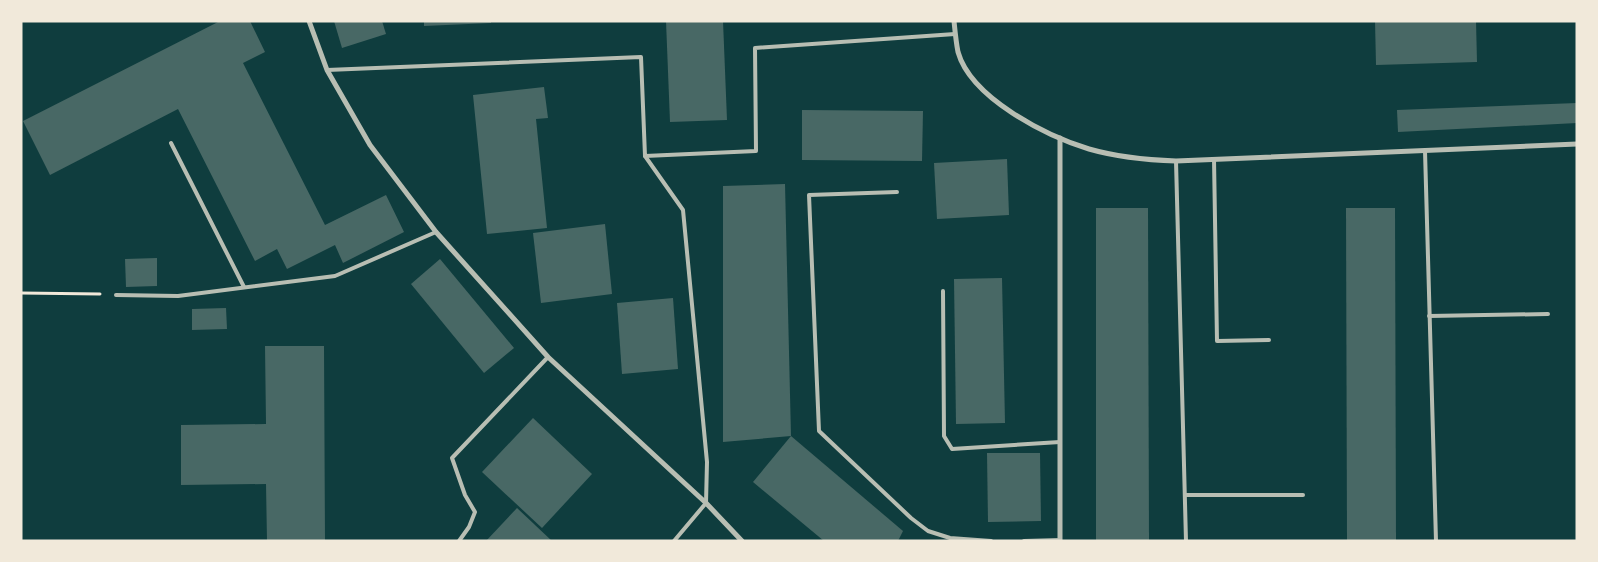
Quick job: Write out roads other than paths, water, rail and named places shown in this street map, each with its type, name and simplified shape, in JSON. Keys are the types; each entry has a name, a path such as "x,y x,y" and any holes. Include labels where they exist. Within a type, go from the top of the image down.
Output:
{"street":[{"path":"309,21 327,70 370,145 436,232 548,357 706,503 742,541"},
{"path":"954,21 958,53 967,71 979,87 994,100 1060,138 1119,156 1176,161 1577,144"},
{"path":"1060,138 1060,540"}],"lane":[{"path":"645,156 756,151 755,48 955,34"},
{"path":"327,70 641,57 645,156 683,210 707,462 706,503 674,541"},
{"path":"171,143 244,288"},
{"path":"1425,151 1436,541"},
{"path":"1214,159 1217,341 1268,340"},
{"path":"1176,161 1186,541"},
{"path":"897,192 809,195 819,431 911,518 928,531 950,538 991,541"},
{"path":"116,294 178,296 335,276 436,232"},
{"path":"943,291 944,436 952,449 1060,442"},
{"path":"1430,316 1548,314"},
{"path":"459,541 469,527 475,512 465,495 452,458 548,357"},
{"path":"1185,495 1303,495"},
{"path":"1024,541 1060,540"}]}
